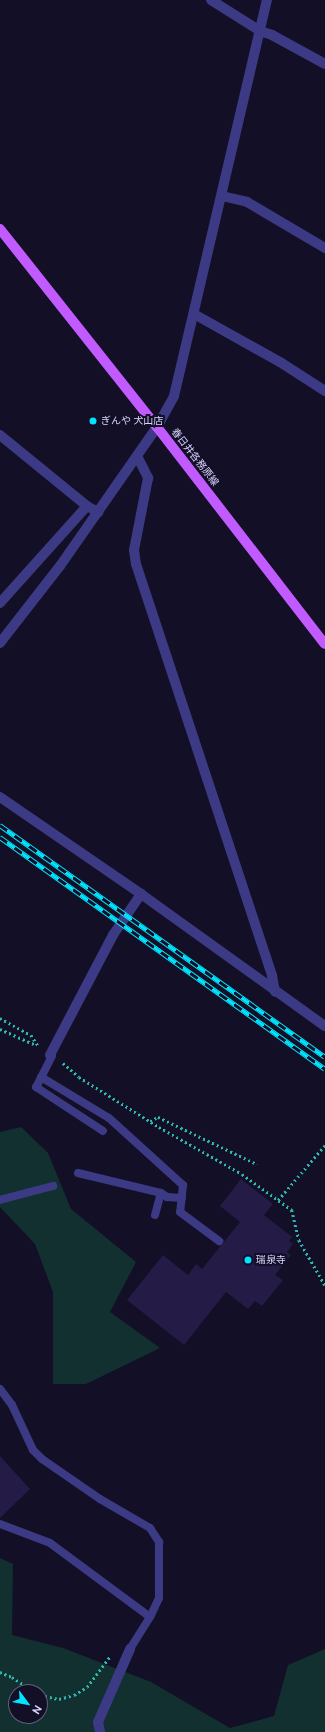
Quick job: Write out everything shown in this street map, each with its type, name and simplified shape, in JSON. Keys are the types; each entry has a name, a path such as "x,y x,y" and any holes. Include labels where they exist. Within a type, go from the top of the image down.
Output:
{"main road":[{"name":"春日井各務原線","path":"0,229 157,427 325,644"}],"street":[{"path":"211,0 260,31 272,35 325,64"},
{"path":"0,643 60,566 157,427 174,396 267,0"},
{"path":"222,196 247,202 325,248"},
{"path":"194,314 280,362 325,391"},
{"path":"0,435 87,506 98,512"},
{"path":"137,456 148,478 134,550 136,564 272,976 275,992"},
{"path":"0,603 87,506"},
{"path":"0,797 141,894 275,992 325,1026"},
{"path":"51,1056 113,935 141,894"},
{"path":"100,1732 98,1722 130,1649"}],"lane":[{"path":"51,1056 36,1087 103,1131"},
{"path":"41,1077 109,1118 183,1185 180,1212 219,1241"},
{"path":"78,1173 161,1193 167,1197 182,1198"},
{"path":"0,1200 53,1186"},
{"path":"155,1215 161,1193"},
{"path":"0,1389 12,1404 33,1450 42,1459 100,1499 150,1528 159,1542 159,1598 150,1617 130,1649"},
{"path":"0,1524 50,1543 150,1617"}],"path":[{"path":"0,1018 31,1035 37,1045"},
{"path":"0,1029 37,1045 73,1070 79,1077 150,1121 242,1174 292,1210 299,1240 325,1285"},
{"path":"150,1121 158,1117 257,1164"},
{"path":"278,1200 325,1145"},
{"path":"48,1697 58,1699 74,1695 87,1687 116,1645 130,1649"},
{"path":"0,1672 23,1684"}],"green space":[{"path":"21,1127 48,1153 71,1209 136,1262 110,1312 160,1348 86,1384 53,1384 53,1292 35,1244 0,1207 0,1132"},
{"path":"0,1558 13,1564 12,1635 63,1648 151,1682 230,1728 274,1716 288,1665 325,1649 325,1732 0,1732"}],"building":[{"name":"瑞泉寺","path":"241,1179 273,1204 264,1215 292,1237 289,1241 293,1244 287,1252 291,1255 275,1275 283,1280 262,1306 255,1301 248,1309 226,1292 184,1345 127,1300 163,1255 188,1275 196,1264 202,1269 240,1222 220,1206"},
{"path":"0,1456 30,1489 0,1518"}],"railway":[{"path":"0,825 325,1057"},
{"path":"0,837 325,1069"}],"place":[{"name":"ぎんや 犬山店","path":"93,421"},
{"name":"瑞泉寺","path":"248,1260"}]}
